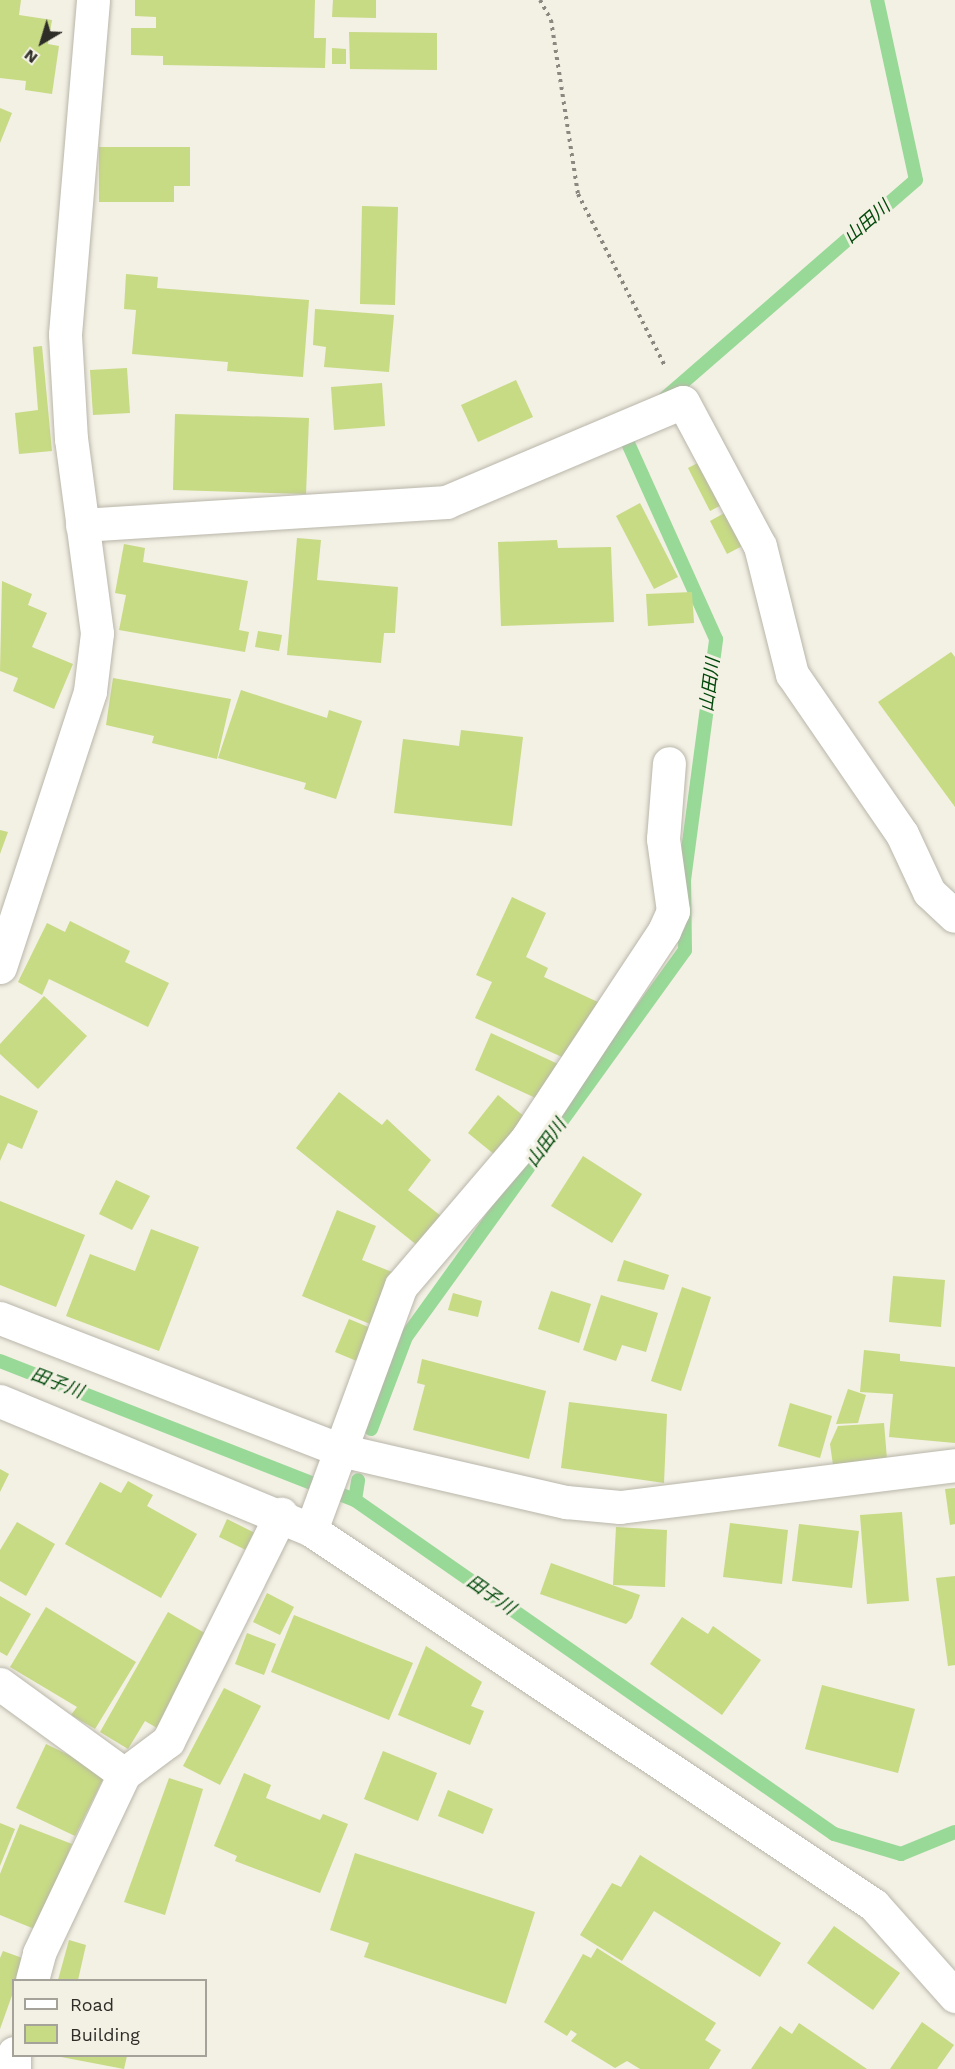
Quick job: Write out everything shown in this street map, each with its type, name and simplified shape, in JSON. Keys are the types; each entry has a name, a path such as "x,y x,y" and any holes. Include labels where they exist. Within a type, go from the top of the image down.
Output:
{"street":[{"path":"0,967 90,691 97,633 82,525 65,334 93,0"},
{"path":"82,525 446,502 683,402 760,546 792,674 902,834 929,892 955,916"},
{"path":"314,1522 401,1286 525,1141 664,931 673,911 663,839 669,762"},
{"path":"0,1318 338,1458 566,1502 620,1507 955,1465"},
{"path":"0,1401 281,1514 314,1522 874,1905 955,1996"},
{"path":"32,1979 39,1953 124,1774 168,1741 281,1514"},
{"path":"0,1684 124,1774"}],"path":[{"path":"540,0 551,20 578,195 683,402"}],"building":[{"path":"0,0 21,0 19,15 52,20 48,44 59,46 52,94 25,90 26,81 0,78"},
{"path":"135,0 315,0 314,38 326,38 325,68 163,65 163,56 131,55 131,28 156,28 156,17 135,16"},
{"path":"333,0 376,0 376,18 332,17"},
{"path":"349,32 437,33 437,70 350,69"},
{"path":"332,48 346,49 346,64 332,64"},
{"path":"0,108 12,113 0,143"},
{"path":"99,147 190,147 190,186 174,186 174,202 99,202"},
{"path":"362,206 398,207 395,305 360,304"},
{"path":"126,274 158,277 157,288 309,300 303,377 227,371 228,362 132,354 136,310 124,309"},
{"path":"315,309 394,315 389,372 324,367 326,347 313,345"},
{"path":"42,346 52,451 19,454 15,413 38,410 33,347"},
{"path":"127,368 130,413 93,415 90,370"},
{"path":"516,380 533,417 478,442 461,405"},
{"path":"382,383 385,426 334,430 331,387"},
{"path":"175,414 309,418 306,494 173,490"},
{"path":"707,458 729,501 710,511 688,468"},
{"path":"640,503 678,577 654,589 616,516"},
{"path":"728,511 746,544 727,554 710,521"},
{"path":"297,538 321,540 317,580 398,587 395,633 384,633 381,663 287,655"},
{"path":"557,540 558,548 611,547 614,622 501,626 498,542"},
{"path":"124,544 145,548 143,562 248,581 239,630 249,632 245,652 119,630 126,595 115,593"},
{"path":"2,581 32,594 28,605 47,613 32,647 73,664 54,709 13,691 18,678 0,671"},
{"path":"692,592 694,623 648,626 646,594"},
{"path":"258,631 282,635 279,651 255,647"},
{"path":"951,652 955,657 955,807 878,702"},
{"path":"113,678 231,699 217,759 152,743 154,736 106,725"},
{"path":"241,690 327,718 329,710 362,721 336,799 304,789 306,783 218,758"},
{"path":"461,730 523,737 512,826 394,813 403,739 459,746"},
{"path":"0,830 8,832 0,854"},
{"path":"512,897 546,913 526,957 548,968 544,977 600,1003 573,1062 475,1018 492,982 476,975"},
{"path":"70,921 130,951 125,962 169,983 148,1027 49,979 42,995 18,982 47,923 65,932"},
{"path":"44,996 87,1036 38,1089 0,1054 0,1044"},
{"path":"491,1033 558,1064 542,1101 475,1070"},
{"path":"339,1092 382,1125 387,1119 431,1160 408,1190 441,1216 418,1246 296,1148"},
{"path":"0,1095 38,1111 22,1149 8,1143 0,1161"},
{"path":"498,1095 525,1117 495,1155 468,1133"},
{"path":"583,1156 642,1194 612,1243 551,1206"},
{"path":"116,1180 150,1196 132,1230 99,1214"},
{"path":"0,1201 85,1235 56,1307 0,1285"},
{"path":"337,1210 376,1226 362,1260 392,1272 370,1324 302,1296"},
{"path":"151,1229 199,1247 159,1351 66,1316 90,1254 135,1271"},
{"path":"624,1260 669,1275 664,1290 617,1281"},
{"path":"893,1276 945,1280 941,1327 889,1322"},
{"path":"682,1287 711,1297 681,1391 651,1381"},
{"path":"551,1291 591,1304 579,1343 538,1329"},
{"path":"453,1293 482,1301 478,1317 448,1310"},
{"path":"601,1295 658,1313 646,1352 622,1345 616,1361 583,1350"},
{"path":"349,1319 373,1329 359,1362 335,1352"},
{"path":"864,1350 900,1354 900,1361 955,1367 955,1443 889,1437 893,1394 860,1392"},
{"path":"422,1359 546,1391 529,1459 413,1430 425,1385 417,1383"},
{"path":"848,1389 866,1395 858,1423 836,1424"},
{"path":"569,1402 667,1414 664,1483 561,1468"},
{"path":"790,1403 832,1416 820,1458 778,1446"},
{"path":"884,1423 887,1459 833,1465 830,1444 838,1426"},
{"path":"0,1469 9,1474 0,1492"},
{"path":"128,1481 153,1495 147,1506 197,1534 161,1598 65,1544 100,1482 121,1493"},
{"path":"955,1488 955,1524 950,1525 945,1489"},
{"path":"902,1512 909,1601 867,1604 860,1515"},
{"path":"227,1519 257,1534 248,1551 219,1537"},
{"path":"17,1522 55,1544 26,1596 0,1581 0,1550"},
{"path":"730,1523 788,1530 782,1584 723,1577"},
{"path":"799,1524 859,1531 852,1588 792,1581"},
{"path":"616,1527 667,1530 665,1587 613,1585"},
{"path":"551,1563 640,1595 632,1618 626,1624 540,1594"},
{"path":"955,1576 955,1665 948,1666 936,1578"},
{"path":"267,1593 294,1607 280,1635 253,1622"},
{"path":"0,1596 31,1614 7,1656 0,1652"},
{"path":"46,1607 136,1662 95,1729 71,1715 77,1707 10,1667"},
{"path":"168,1612 210,1636 157,1728 145,1721 128,1749 100,1732"},
{"path":"294,1615 413,1663 389,1720 271,1672"},
{"path":"682,1617 708,1634 713,1626 761,1660 722,1715 650,1664"},
{"path":"247,1633 276,1644 264,1675 235,1664"},
{"path":"426,1646 482,1682 471,1706 484,1711 470,1745 398,1715"},
{"path":"822,1685 915,1709 898,1773 805,1749"},
{"path":"224,1688 261,1706 220,1785 183,1766"},
{"path":"46,1744 106,1773 75,1836 16,1808"},
{"path":"383,1751 437,1773 418,1821 364,1799"},
{"path":"244,1773 271,1785 266,1798 320,1820 323,1814 348,1824 320,1893 235,1861 237,1856 214,1846"},
{"path":"169,1778 203,1789 165,1915 124,1902"},
{"path":"448,1790 493,1809 483,1834 438,1816"},
{"path":"0,1823 15,1829 0,1866"},
{"path":"20,1824 72,1844 37,1930 0,1915 0,1874"},
{"path":"355,1853 535,1912 506,2004 364,1957 369,1943 330,1930"},
{"path":"640,1855 781,1943 760,1977 654,1911 622,1961 580,1935 612,1883 621,1887"},
{"path":"834,1926 900,1973 873,2010 807,1963"},
{"path":"69,1940 86,1945 78,1979 58,1979"},
{"path":"597,1948 716,2023 705,2040 721,2050 709,2069 640,2069 627,2061 615,2068 571,2041 577,2034 571,2030 567,2036 544,2022 583,1954 591,1958"},
{"path":"3,1951 25,1959 18,1979 12,1979 12,1995 0,2029 0,1958"},
{"path":"922,2022 954,2045 937,2069 890,2069"},
{"path":"799,2023 867,2069 751,2069 780,2026 792,2034"},
{"path":"61,2057 127,2057 124,2069"}],"waterway":[{"name":"山田川","path":"665,398 916,180 877,0"},
{"name":"山田川","path":"371,1429 406,1337 685,950 684,880 716,639 624,434 630,428"},
{"name":"田子川","path":"0,1361 355,1500 834,1834 901,1854 955,1832"},
{"name":"山田川","path":"355,1500 358,1480"}]}
